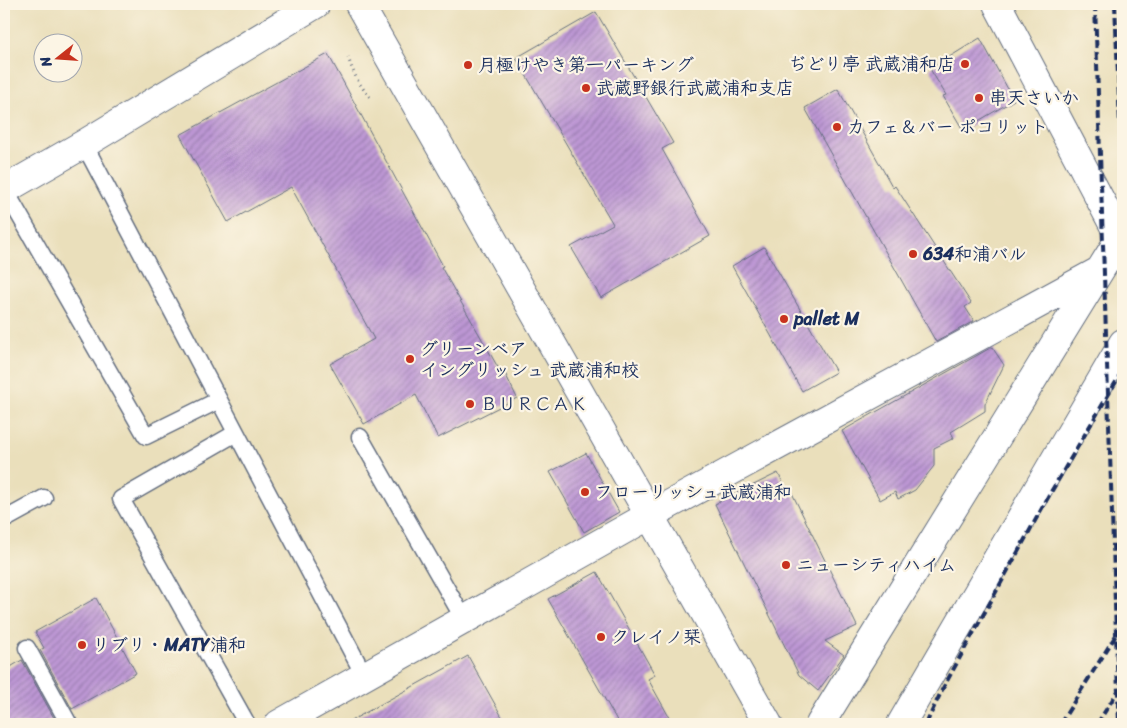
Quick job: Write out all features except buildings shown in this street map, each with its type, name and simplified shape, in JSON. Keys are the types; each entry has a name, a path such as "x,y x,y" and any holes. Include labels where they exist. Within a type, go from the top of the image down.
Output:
{"street":[{"path":"4,190 316,4"},
{"path":"359,4 768,724"},
{"path":"820,724 1099,271 1122,240 997,4"},
{"path":"279,724 650,515 1099,271"},
{"path":"901,724 1123,343"}],"lane":[{"path":"84,144 365,677"},
{"path":"4,190 146,436 219,400"},
{"path":"236,433 121,500 247,724"},
{"path":"360,437 464,621"},
{"path":"4,520 44,498"},
{"path":"27,648 69,724"}],"railway":[{"path":"1095,4 1119,724"},
{"path":"1115,4 1123,195"},
{"path":"926,724 942,690 1052,490 1123,370"},
{"path":"1060,724 1123,624"},
{"path":"1097,724 1118,691"}],"place":[{"name":"ぢどり亭 武蔵浦和店","path":"965,64"},
{"name":"月極けやき第一パーキング","path":"468,65"},
{"name":"武蔵野銀行武蔵浦和支店","path":"586,88"},
{"name":"串天さいか","path":"979,98"},
{"name":"カフェ＆バー ポコリット","path":"837,127"},
{"name":"634和浦バル","path":"913,254"},
{"name":"pallet M","path":"784,319"},
{"name":"グリーンベア イングリッシュ 武蔵浦和校","path":"410,359"},
{"name":"ＢＵＲＣＡＫ","path":"470,404"},
{"name":"フローリッシュ武蔵浦和","path":"585,492"},
{"name":"ニューシティハイム","path":"786,565"},
{"name":"クレイノ栞","path":"601,637"},
{"name":"リブリ・MATY浦和","path":"82,645"}]}
